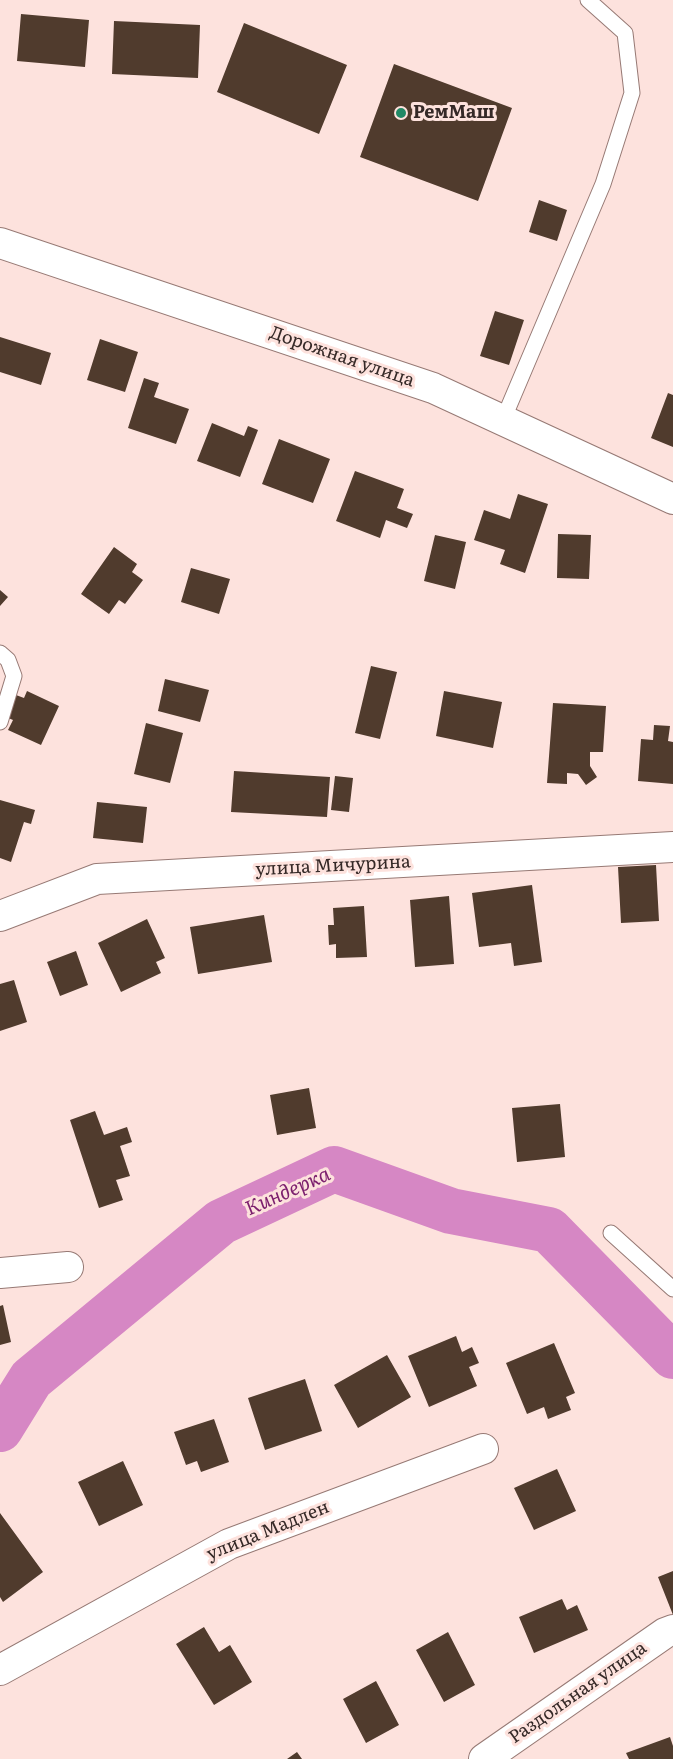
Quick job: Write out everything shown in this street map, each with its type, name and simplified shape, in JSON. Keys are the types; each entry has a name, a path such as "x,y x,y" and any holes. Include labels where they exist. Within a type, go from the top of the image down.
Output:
{"street":[{"name":"Дорожная улица","path":"0,243 433,388 673,499"},
{"name":"улица Мичурина","path":"0,916 97,879 673,847"},
{"path":"0,1273 68,1267"},
{"name":"улица Мадлен","path":"0,1670 229,1544 483,1449"},
{"name":"Раздольная улица","path":"484,1759 665,1632 673,1630"}],"lane":[{"path":"503,420 603,184 632,93 625,33 588,0"},
{"path":"0,653 8,660 14,675 0,722"},
{"path":"611,1233 673,1289"}],"building":[{"path":"21,14 89,20 85,67 17,61"},
{"path":"114,21 200,25 198,78 112,74"},
{"path":"244,23 347,65 319,134 217,92"},
{"path":"394,64 512,108 478,201 360,157"},
{"path":"539,200 567,210 557,241 529,232"},
{"path":"495,311 524,320 509,365 480,356"},
{"path":"0,337 51,353 41,385 0,372"},
{"path":"100,339 138,352 125,392 87,380"},
{"path":"144,378 159,383 154,397 189,409 176,444 128,428"},
{"path":"668,393 673,395 673,447 651,438"},
{"path":"212,423 244,436 248,426 258,430 240,477 197,461"},
{"path":"279,439 330,459 313,503 262,484"},
{"path":"355,471 404,489 397,508 413,514 407,528 386,520 380,538 336,521"},
{"path":"518,494 548,504 525,573 500,564 505,550 474,540 484,510 510,519"},
{"path":"558,534 591,535 589,579 557,578"},
{"path":"435,535 466,542 455,589 424,581"},
{"path":"114,547 137,564 132,572 143,580 125,604 119,600 109,614 81,594"},
{"path":"191,568 230,579 219,614 181,602"},
{"path":"0,590 8,597 0,606"},
{"path":"371,666 397,672 380,739 355,733"},
{"path":"165,679 209,690 200,722 158,711"},
{"path":"27,691 59,706 41,745 8,730 13,720 6,717 16,695 24,698"},
{"path":"444,691 502,702 493,748 436,736"},
{"path":"553,703 606,706 603,752 590,752 590,766 597,777 586,785 578,774 567,773 567,784 547,783"},
{"path":"146,723 183,733 170,783 134,774"},
{"path":"654,725 670,726 668,741 673,742 673,784 638,781 641,739 653,740"},
{"path":"234,771 330,777 327,817 231,812"},
{"path":"335,776 353,778 349,812 331,810"},
{"path":"0,800 35,810 31,824 24,822 11,862 0,858"},
{"path":"97,802 147,807 143,843 93,838"},
{"path":"656,865 659,921 621,923 618,867"},
{"path":"532,885 542,962 514,966 511,943 479,947 472,893"},
{"path":"449,896 454,964 415,967 410,900"},
{"path":"364,906 367,957 336,958 336,944 329,945 328,925 334,925 333,908"},
{"path":"264,915 272,962 198,974 190,927"},
{"path":"147,919 165,958 156,962 161,973 121,992 98,943"},
{"path":"76,951 88,985 60,996 47,962"},
{"path":"14,980 27,1022 0,1031 0,984"},
{"path":"309,1088 316,1128 277,1135 270,1095"},
{"path":"560,1104 565,1157 517,1162 512,1108"},
{"path":"95,1111 104,1135 127,1127 132,1142 120,1146 130,1176 116,1180 123,1200 99,1208 70,1120"},
{"path":"3,1305 11,1342 0,1345 0,1306"},
{"path":"456,1336 462,1352 472,1347 479,1363 469,1367 477,1386 429,1407 408,1356"},
{"path":"554,1343 575,1393 566,1397 571,1410 548,1419 544,1407 527,1414 506,1363"},
{"path":"387,1355 411,1397 358,1428 334,1385"},
{"path":"305,1379 322,1431 265,1450 248,1398"},
{"path":"214,1419 229,1462 201,1472 197,1461 186,1465 174,1432"},
{"path":"123,1461 143,1505 99,1526 78,1482"},
{"path":"557,1469 576,1511 534,1530 514,1488"},
{"path":"0,1513 43,1572 3,1602 0,1597"},
{"path":"673,1571 673,1615 658,1577"},
{"path":"562,1599 567,1610 577,1605 588,1630 534,1653 519,1617"},
{"path":"204,1627 219,1652 230,1645 252,1682 214,1705 176,1644"},
{"path":"448,1632 475,1685 444,1702 416,1650"},
{"path":"376,1681 399,1725 366,1743 343,1699"},
{"path":"670,1737 673,1759 629,1759 626,1753"},
{"path":"297,1752 302,1759 287,1759"}],"waterway":[{"name":"Киндерка","path":"0,1429 31,1379 221,1222 334,1169 451,1211 549,1230 673,1356"}],"place":[{"name":"РемМаш","path":"401,113"}]}
